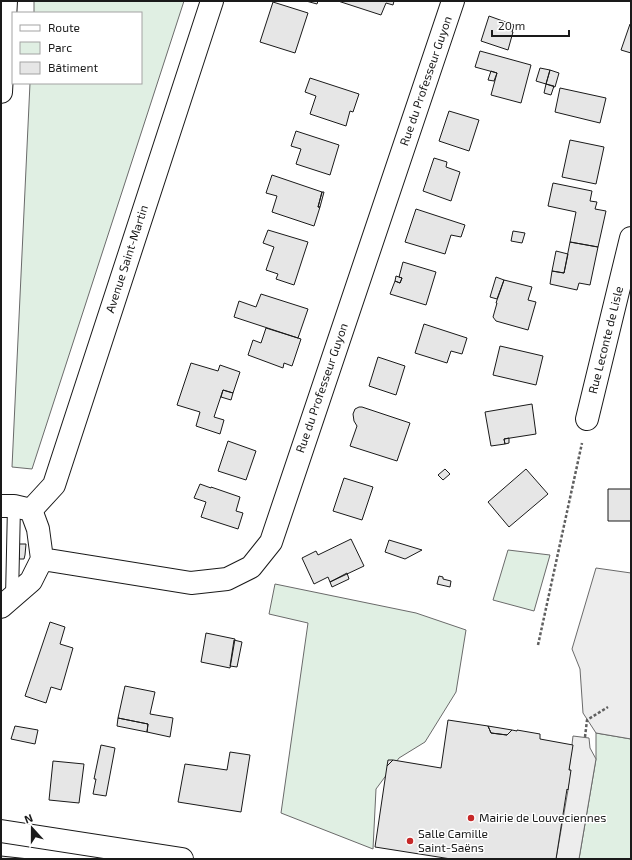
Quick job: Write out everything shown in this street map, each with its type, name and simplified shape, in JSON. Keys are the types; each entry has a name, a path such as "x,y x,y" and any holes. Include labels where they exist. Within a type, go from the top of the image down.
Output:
{"street":[{"path":"1,92 6,1"},
{"name":"Avenue Saint-Martin","path":"15,507 54,485 212,1"},
{"name":"Rue du Professeur Guyon","path":"42,558 191,584 227,579 251,566 270,542 453,1"},
{"name":"Rue Leconte de Lisle","path":"587,419 631,238"},
{"path":"6,602 31,582 42,558 38,529 15,507"},
{"path":"1,831 182,859"}],"lane":[{"path":"6,602 15,507"}],"path":[{"path":"538,645 587,419"},
{"path":"585,737 587,720 608,707"}],"green space":[{"path":"34,1 184,1 32,469 12,467 30,84 142,84 142,12 34,12"},
{"path":"508,550 550,555 534,611 493,600"},
{"path":"275,584 416,613 466,630 456,692 425,742 399,758 376,789 373,849 281,813 308,623 269,614"},
{"path":"596,733 631,739 631,859 579,859 596,759"}],"shaded area":[{"path":"596,568 631,573 631,739 596,733 583,713 580,669 572,649"},
{"path":"573,736 589,738 590,748 596,759 579,859 556,859 568,790"}],"building":[{"path":"306,1 318,1 317,4"},
{"path":"338,1 394,1 393,5 386,3 381,15"},
{"path":"273,2 308,13 295,53 260,42"},
{"path":"489,16 514,25 508,50 481,41"},
{"path":"631,24 631,53 621,50"},
{"path":"480,51 531,65 521,103 491,95 497,73 475,67"},
{"path":"540,68 550,70 546,84 536,81"},
{"path":"550,70 559,73 555,87 546,84"},
{"path":"491,71 497,73 494,81 488,80"},
{"path":"310,78 359,94 353,112 350,111 346,126 310,114 316,96 305,92"},
{"path":"546,84 554,86 551,95 544,93"},
{"path":"560,88 606,98 600,123 555,112"},
{"path":"449,111 479,120 469,151 439,141"},
{"path":"296,131 339,145 330,175 296,164 301,149 291,146"},
{"path":"570,140 604,147 596,184 562,177"},
{"path":"434,158 447,162 446,167 460,172 451,201 423,191"},
{"path":"272,175 322,192 318,207 320,207 314,226 272,212 277,196 266,193"},
{"path":"553,183 592,191 590,201 597,202 595,209 606,211 598,247 570,242 576,212 548,206"},
{"path":"322,192 324,192 320,207 318,207"},
{"path":"416,209 465,225 461,237 451,235 445,254 405,242"},
{"path":"268,230 308,242 294,285 276,279 278,274 266,270 274,247 263,243"},
{"path":"513,231 525,233 522,243 511,241"},
{"path":"570,242 598,247 590,285 579,283 577,290 550,284 552,271 564,273"},
{"path":"556,251 568,254 564,273 552,271"},
{"path":"403,262 436,272 426,305 390,294 395,281 400,283 402,278 399,277"},
{"path":"396,276 402,278 400,283 395,281"},
{"path":"496,277 504,280 497,299 490,297"},
{"path":"504,280 532,287 528,300 536,302 528,330 496,321 493,317"},
{"path":"261,294 308,309 298,338 234,317 239,301 256,307"},
{"path":"424,324 467,338 462,354 451,351 447,363 415,353"},
{"path":"266,328 301,339 292,366 284,363 283,368 248,355 253,340 261,343"},
{"path":"500,346 543,356 536,385 493,375"},
{"path":"378,357 405,366 396,395 369,386"},
{"path":"191,363 218,371 220,365 240,372 233,393 223,390 214,417 224,420 220,434 196,426 200,412 177,405"},
{"path":"223,390 233,393 231,400 221,397"},
{"path":"532,404 536,434 504,439 505,444 491,446 485,412"},
{"path":"359,407 410,423 397,461 350,446 357,426 354,421 353,414 355,409"},
{"path":"509,438 509,443 505,444 504,439"},
{"path":"228,441 256,451 246,480 218,471"},
{"path":"445,469 450,474 443,480 438,475"},
{"path":"526,469 548,494 509,527 488,502"},
{"path":"344,478 373,487 362,520 333,511"},
{"path":"200,484 240,497 236,511 243,513 238,529 201,517 206,502 194,498"},
{"path":"608,489 631,489 631,521 608,521"},
{"path":"351,539 364,566 330,582 328,577 314,584 302,558 316,551 318,555"},
{"path":"389,540 422,550 405,559 385,552"},
{"path":"19,544 26,544 24,559 19,559"},
{"path":"347,573 349,579 332,587 330,582"},
{"path":"439,576 443,577 443,579 451,581 450,587 437,584"},
{"path":"50,622 65,627 60,644 73,648 61,690 51,687 46,703 25,696"},
{"path":"206,633 235,639 230,668 201,662"},
{"path":"234,640 242,642 237,667 230,666"},
{"path":"125,686 155,692 150,714 173,718 170,737 147,732 148,724 118,718"},
{"path":"118,718 148,724 147,732 117,726"},
{"name":"Mairie de Louveciennes","path":"448,720 488,726 491,733 507,735 512,730 517,730 540,734 540,739 573,745 569,770 571,770 556,859 451,859 375,847 387,766 393,760 441,768"},
{"path":"15,726 38,730 35,744 11,739"},
{"path":"488,726 512,730 507,735 491,733"},
{"path":"101,745 115,748 106,796 93,794 96,779 94,779"},
{"path":"230,752 250,755 241,812 178,802 185,764 227,770"},
{"path":"388,760 393,760 387,766"},
{"path":"53,761 84,764 79,803 49,800"},
{"path":"1,856 29,859 1,859"}],"place":[{"name":"Mairie de Louveciennes","path":"471,818"},
{"name":"Salle Camille Saint-Saëns","path":"410,841"}]}
